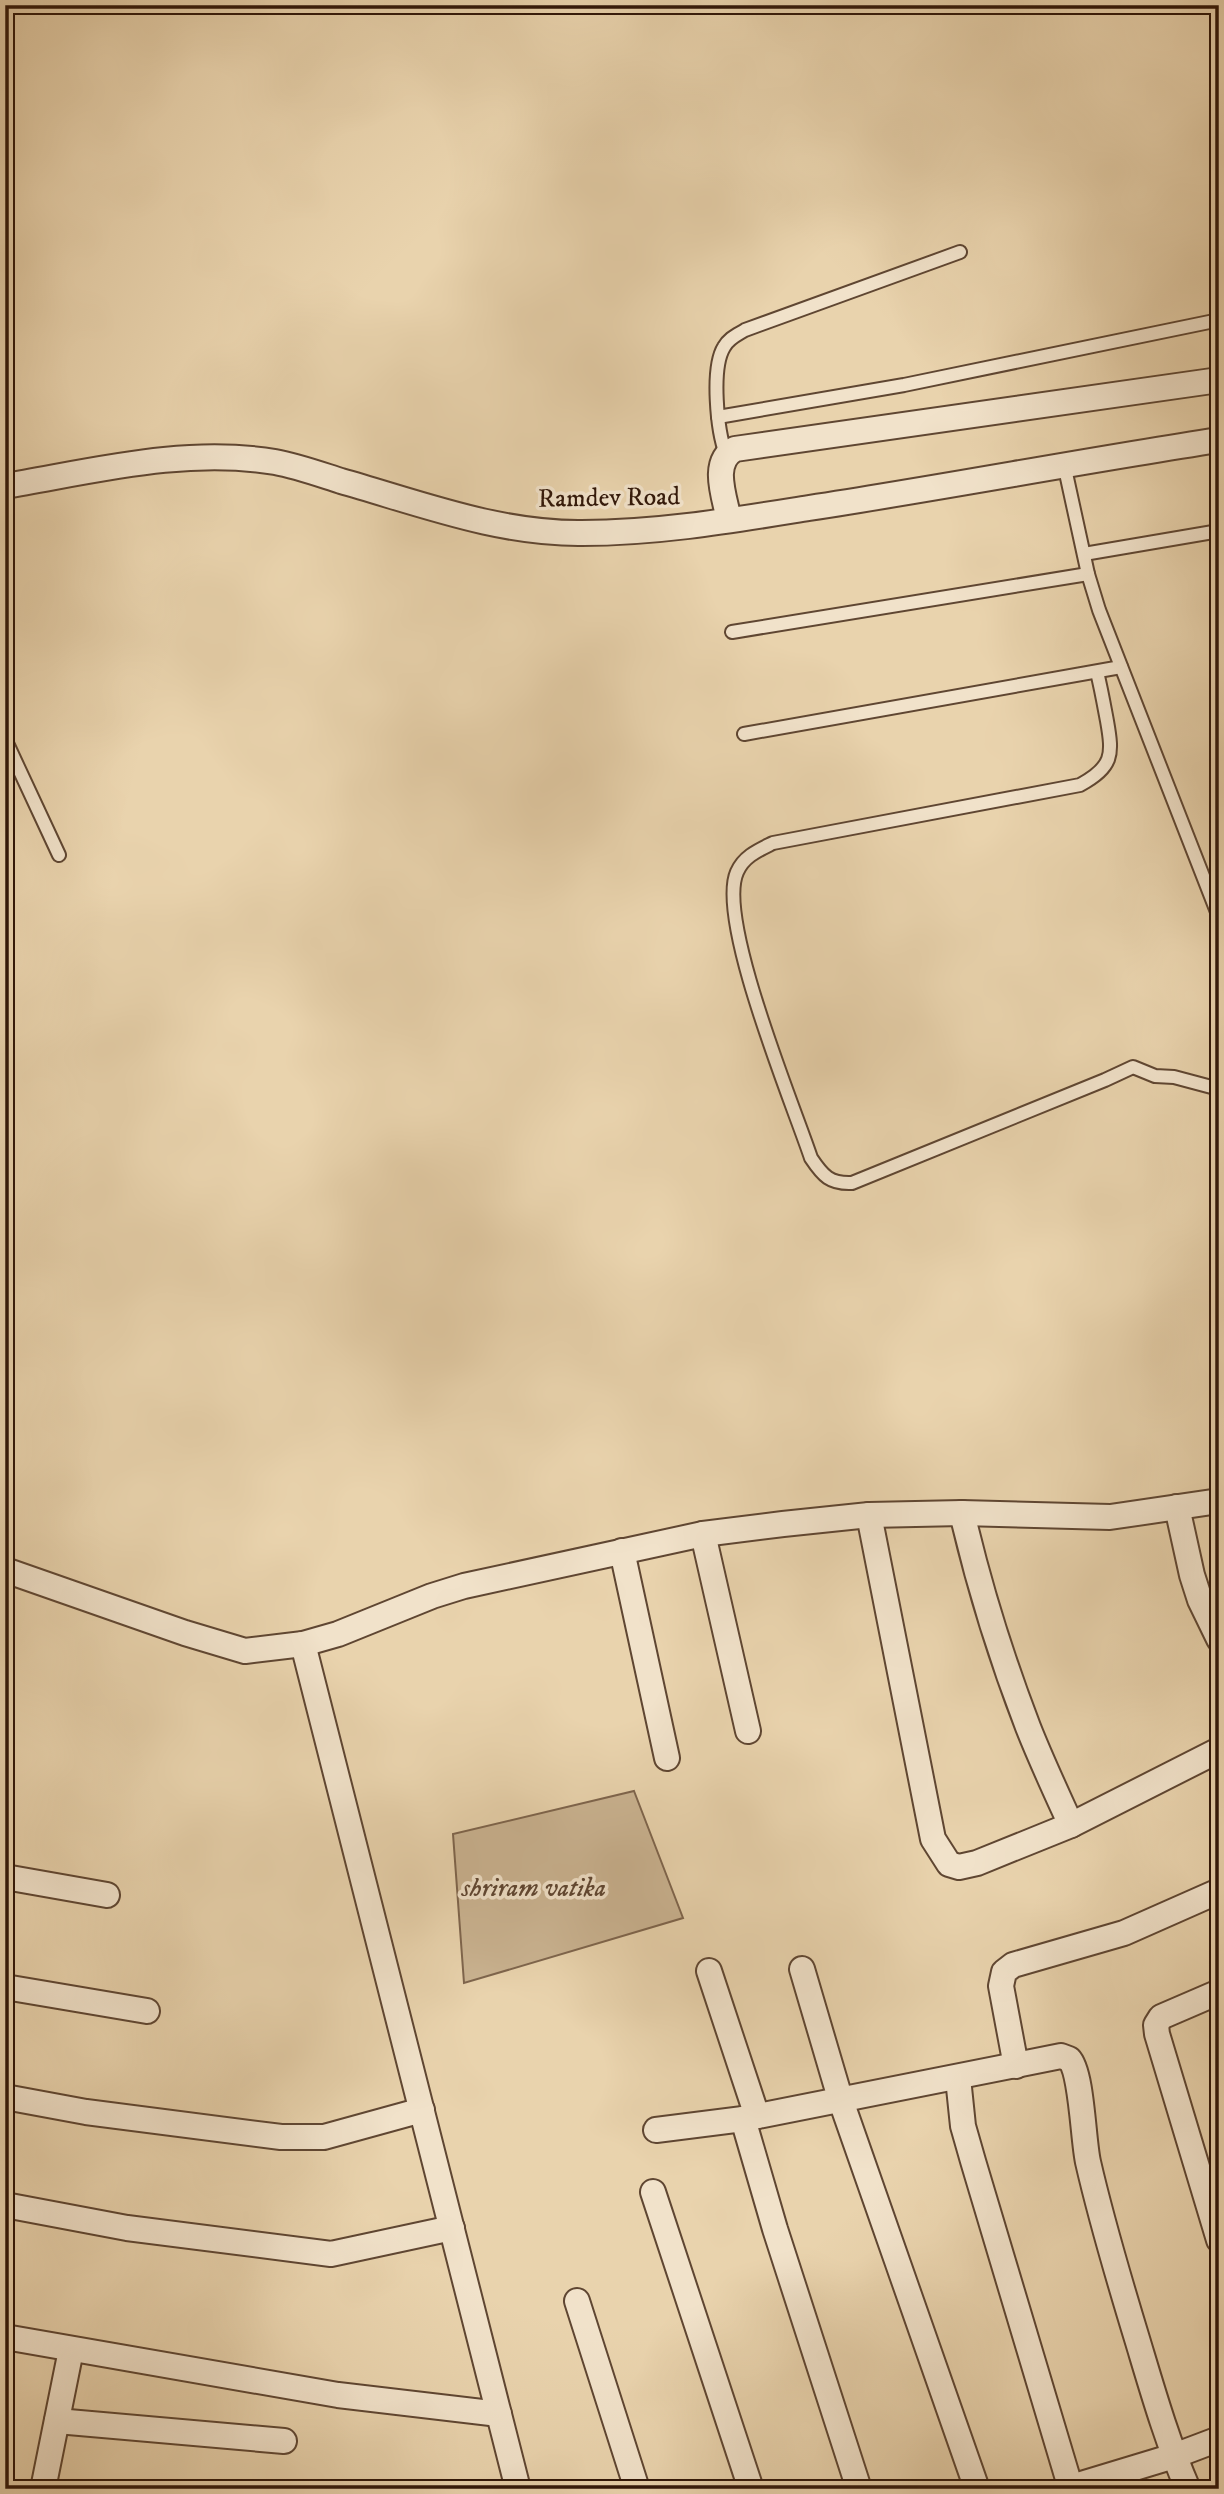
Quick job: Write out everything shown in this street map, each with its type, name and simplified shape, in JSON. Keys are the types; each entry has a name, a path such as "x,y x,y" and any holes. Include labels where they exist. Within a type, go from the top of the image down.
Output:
{"street":[{"path":"729,520 724,493 723,461 748,447 1219,380"},
{"name":"Ramdev Road","path":"5,486 155,461 213,456 277,462 471,518 533,532 582,533 672,529 1219,440"},
{"path":"5,1570 245,1651 303,1644 338,1634 464,1586 703,1534 869,1515 962,1513 1110,1517 1219,1501"},
{"path":"1177,1507 1192,1575 1200,1600 1219,1639"},
{"path":"962,1513 979,1585 1004,1662 1028,1728 1071,1825"},
{"path":"869,1515 933,1839 949,1864 959,1867 976,1863 1071,1825 1219,1750"},
{"path":"703,1534 748,1731"},
{"path":"622,1552 667,1758"},
{"path":"303,1644 518,2489"},
{"path":"5,1877 107,1895"},
{"path":"1016,2066 1001,1986 1004,1972 1013,1965 1124,1933 1219,1891"},
{"path":"802,1969 840,2098 977,2489"},
{"path":"709,1971 750,2118 775,2229 859,2489"},
{"path":"5,1987 147,2011"},
{"path":"1219,1992 1161,2017 1156,2025 1219,2240"},
{"path":"656,2130 750,2118 1061,2056 1069,2059 1076,2070 1084,2145 1096,2197 1174,2456 1188,2489"},
{"path":"958,2078 963,2126 969,2149 1069,2488 1219,2440"},
{"path":"5,2097 86,2112 281,2137 324,2137 422,2110"},
{"path":"653,2192 751,2489"},
{"path":"5,2204 127,2228 331,2254 452,2228"},
{"path":"577,2301 637,2489"},
{"path":"5,2337 338,2395 499,2414"},
{"path":"43,2489 71,2350"},
{"path":"57,2421 284,2441"}],"lane":[{"path":"723,461 718,417 718,364 723,348 731,338 745,330 960,252"},
{"path":"718,417 904,384 1219,320"},
{"path":"1064,464 1083,554 1099,610 1219,917"},
{"path":"1083,554 1219,531"},
{"path":"732,632 1088,574"},
{"path":"744,734 1121,667"},
{"path":"1097,672 1111,748 1107,762 1097,775 1080,785 773,843 744,861 736,874 733,894 734,917 748,978 811,1158 829,1181 852,1183 1133,1067 1155,1076 1174,1077 1219,1088"},
{"path":"5,739 59,855"}],"green space":[{"name":"shriram vatika","path":"634,1791 683,1918 464,1983 453,1834"}]}
